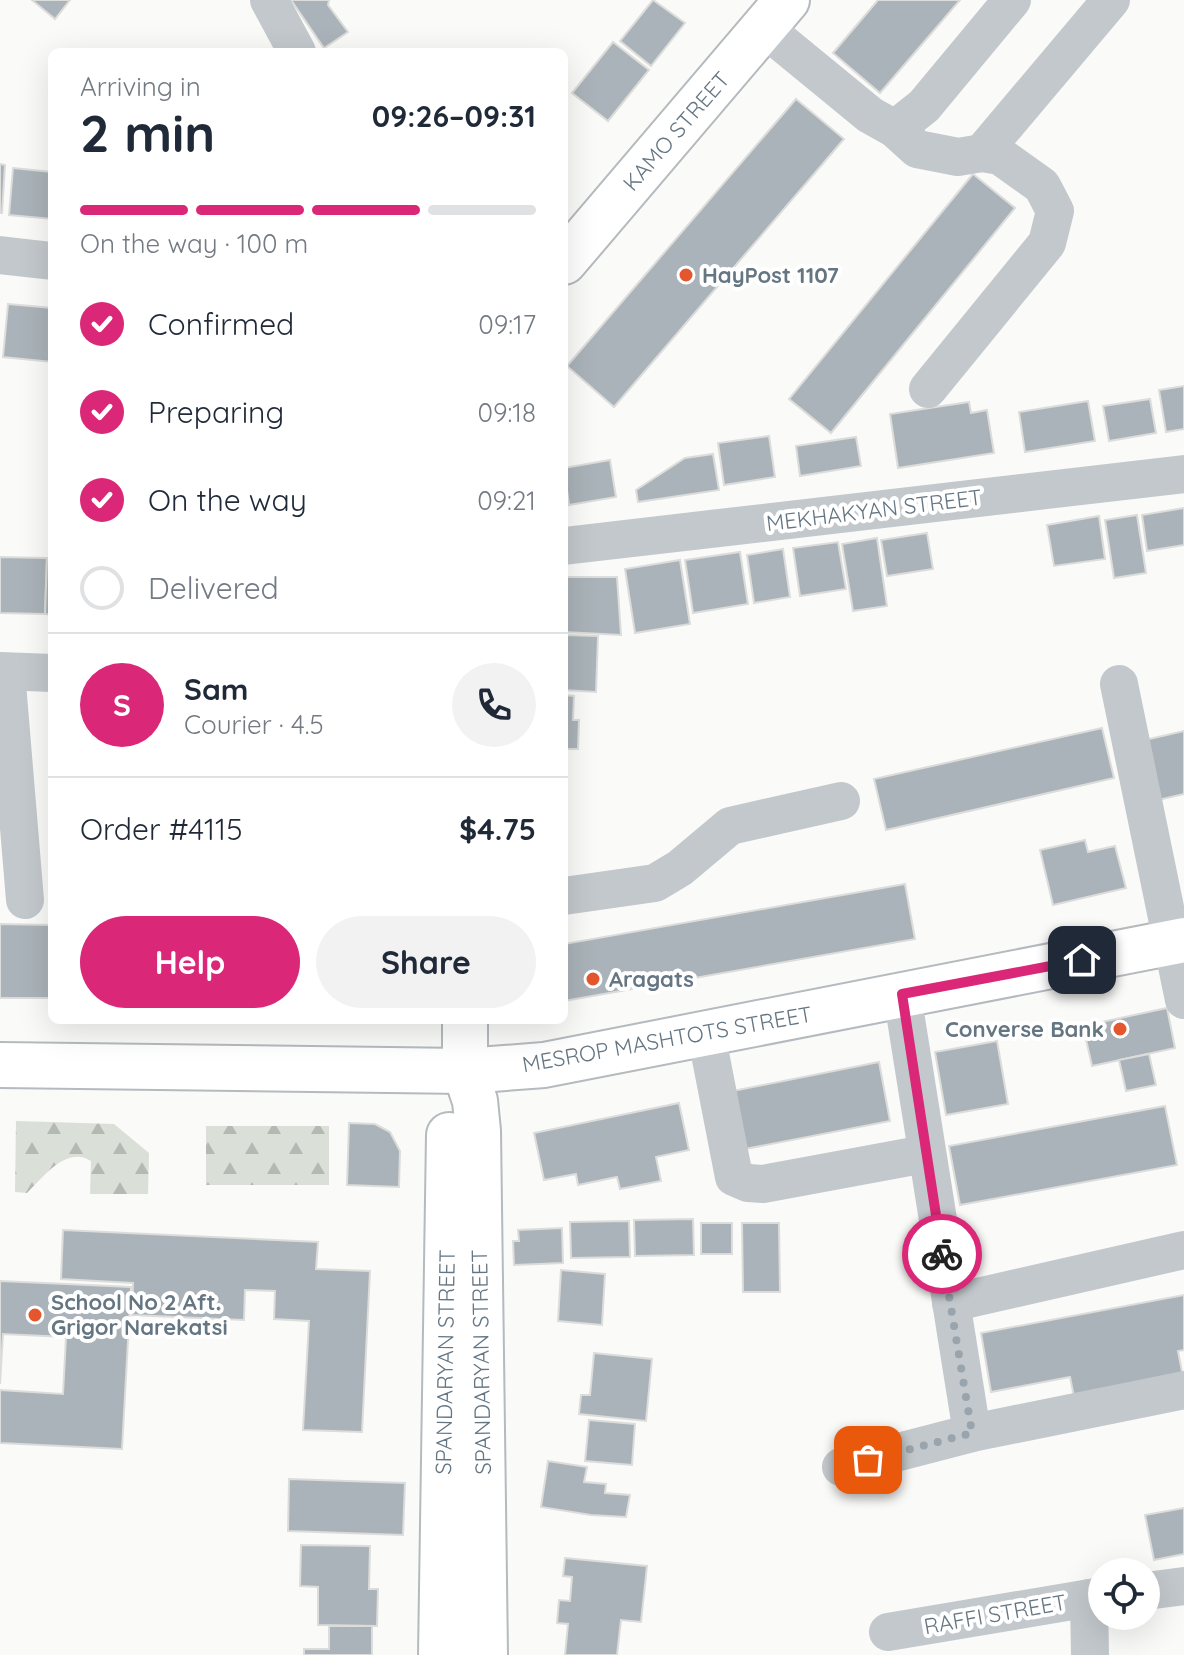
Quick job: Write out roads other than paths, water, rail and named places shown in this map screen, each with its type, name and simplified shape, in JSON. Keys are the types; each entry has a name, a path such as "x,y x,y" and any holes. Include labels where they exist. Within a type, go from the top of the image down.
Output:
{"main road":[{"name":"KAMO STREET","path":"568,257 776,14"},
{"name":"MESROP MASHTOTS STREET","path":"0,1065 465,1071 544,1065 1178,941"},
{"path":"465,1024 465,1071"},
{"name":"SPANDARYAN STREET","path":"441,1655 449,1133 453,1100 465,1071"},
{"name":"SPANDARYAN STREET","path":"465,1071 475,1101 478,1131 485,1655"}],"street":[{"path":"269,0 295,48"},
{"path":"895,129 924,106 1012,0"},
{"path":"982,153 1111,0"},
{"path":"776,14 870,115 895,129 917,149 958,157 982,153 1000,156 1042,186 1055,211 1047,243 928,389"},
{"path":"0,255 48,261"},
{"name":"MEKHAKYAN STREET","path":"568,546 1184,474"},
{"path":"25,900 7,759 3,672 48,673"},
{"path":"1119,684 1178,941 1184,1000"},
{"path":"568,895 655,883 680,868 730,826 841,801"},
{"path":"902,994 925,1154 972,1433"},
{"path":"706,1033 734,1177 748,1183 763,1184 925,1154"},
{"path":"951,1303 1184,1250"},
{"path":"841,1467 972,1433 1184,1390"},
{"path":"1160,1589 1184,1586"},
{"name":"RAFFI STREET","path":"888,1632 1088,1598"},
{"path":"1090,1655 1092,1630"}],"place":[{"name":"HayPost 1107","path":"686,275"},
{"name":"Aragats","path":"593,979"},
{"name":"Converse Bank","path":"1120,1029"},
{"name":"School No 2 Aft. Grigor Narekatsi","path":"35,1315"}]}
